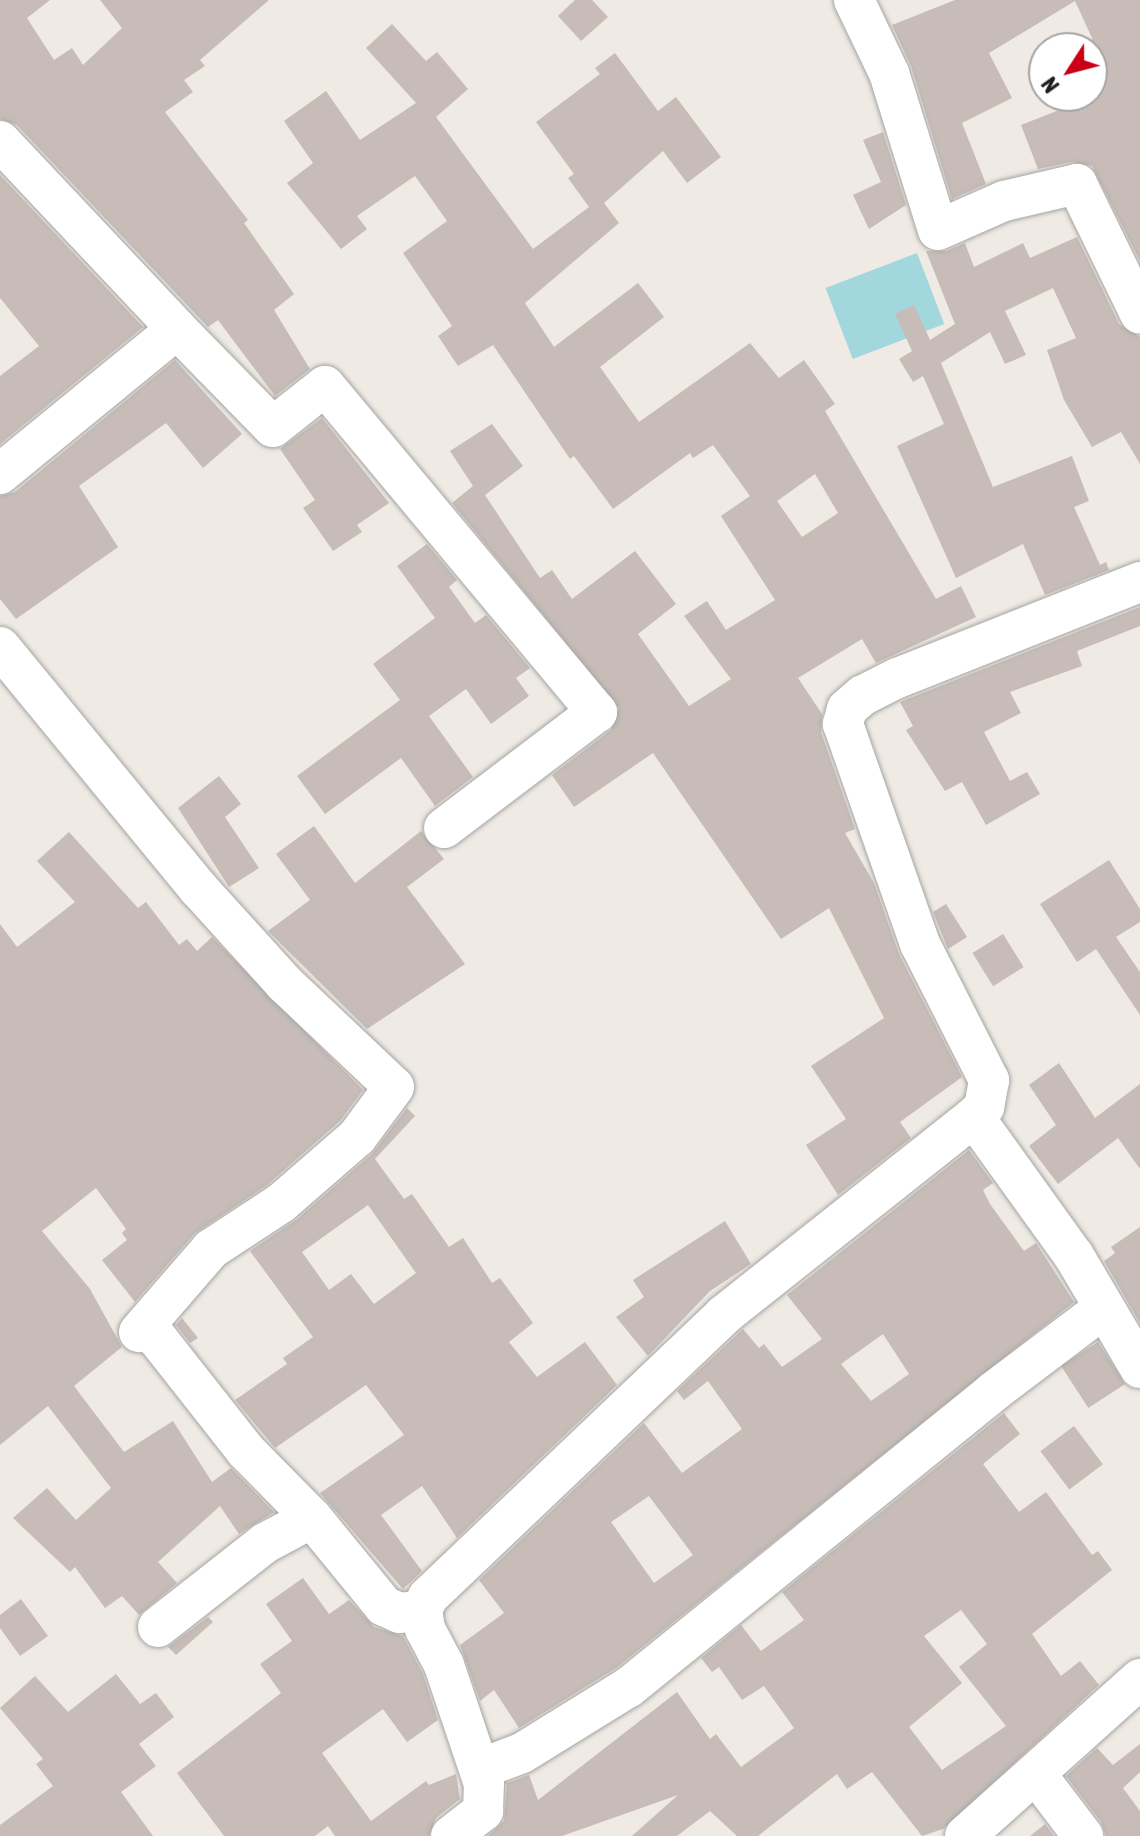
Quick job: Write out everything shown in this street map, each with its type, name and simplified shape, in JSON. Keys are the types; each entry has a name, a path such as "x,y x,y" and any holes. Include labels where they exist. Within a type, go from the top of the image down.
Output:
{"street":[{"path":"854,0 889,73 938,230 1004,201 1077,184 1140,314"},
{"path":"0,141 273,427 325,386 597,712 444,828"},
{"path":"0,474 177,329"},
{"path":"451,1836 483,1811 480,1769 422,1610 428,1597 724,1315 984,1107 989,1080 920,944 848,748 843,724 847,709 897,678 1140,582"},
{"path":"0,647 198,888 284,983 394,1087 357,1137 281,1203 211,1249 141,1331 157,1338 246,1451 312,1518 384,1606 400,1613 422,1610"},
{"path":"974,1117 1104,1308 1140,1368"},
{"path":"480,1769 522,1753 629,1687 993,1392 1104,1308"},
{"path":"158,1627 274,1537 312,1518"},
{"path":"965,1836 1140,1679"},
{"path":"1036,1774 1083,1836"}],"water":[{"path":"917,253 944,324 853,359 826,288"}],"building":[{"path":"0,0 50,0 27,18 54,60 72,48 83,65 122,28 100,0 269,0 200,60 205,66 184,80 193,92 165,112 248,220 244,223 294,294 274,310 310,369 275,396 218,320 208,327 17,125 0,119"},
{"path":"575,0 592,0 608,17 581,41 558,16"},
{"path":"955,0 1140,0 1140,261 1092,166 1072,162 1038,169 1021,125 1054,112 1108,112 1108,32 1089,32 1075,1 989,53 1012,98 962,123 986,184 952,199 911,66 892,25"},
{"path":"392,24 426,61 437,52 468,89 436,117 533,249 589,207 568,178 574,174 536,122 600,74 595,68 615,53 658,111 676,97 721,157 687,183 663,151 604,203 619,223 525,303 554,347 638,283 664,317 600,367 639,422 750,343 779,378 804,360 835,404 825,411 936,599 961,586 976,617 876,663 862,639 798,678 822,714 821,732 855,829 845,833 874,883 899,954 962,1077 900,1122 911,1138 838,1195 806,1145 846,1119 811,1066 884,1018 829,908 781,939 653,753 574,807 552,775 611,730 619,708 452,503 473,486 450,451 492,424 523,466 485,495 540,578 552,570 572,599 635,551 676,604 638,634 689,706 731,679 684,616 707,601 726,630 775,600 721,516 750,496 713,445 693,458 690,453 613,509 574,456 570,459 493,345 458,366 438,336 452,326 403,253 447,221 415,176 357,216 367,229 341,249 287,183 313,163 284,121 326,91 360,140 416,103 366,48","holes":["815,474 838,513 802,537 777,501"]},
{"path":"883,132 906,205 869,229 853,195 881,182 863,140"},
{"path":"0,175 143,327 0,444 0,376 39,346 0,298"},
{"path":"1077,237 1119,324 1140,337 1140,464 1121,432 1092,447 1064,400 1047,350 1076,338 1053,288 1005,311 1026,355 1005,364 990,332 941,363 993,487 1072,456 1089,501 1074,507 1100,565 1106,562 1109,570 1045,595 1023,544 956,578 897,446 944,424 923,376 913,382 899,359 912,351 895,314 914,305 930,340 955,324 926,251 946,251 965,243 974,267 1023,243 1030,258"},
{"path":"175,360 242,434 203,468 166,423 79,486 118,547 16,619 0,599 0,496 15,492"},
{"path":"322,418 389,503 357,525 362,532 333,551 303,508 315,500 280,449"},
{"path":"427,544 457,580 449,587 475,623 486,615 530,668 516,678 529,696 491,724 466,689 429,716 473,777 435,806 401,758 325,814 297,776 400,700 373,664 435,618 397,566"},
{"path":"1140,607 1140,626 1077,651 1082,666 1010,692 1021,713 984,732 1010,781 1027,772 1040,794 986,825 962,782 945,791 906,730 913,726 900,702"},
{"path":"219,776 241,804 225,817 259,868 229,887 178,808"},
{"path":"314,826 355,883 421,831 444,859 407,887 465,964 367,1029 268,931 310,900 276,854"},
{"path":"69,832 138,908 146,902 179,945 187,939 197,951 212,937 363,1090 340,1121 267,1185 194,1234 135,1302 102,1260 127,1240 122,1233 126,1229 96,1188 42,1231 90,1289 122,1347 74,1386 124,1452 173,1421 212,1482 231,1468 274,1512 239,1534 220,1506 158,1562 177,1583 139,1615 122,1596 105,1608 75,1567 70,1572 13,1518 47,1488 76,1520 111,1488 48,1406 0,1445 0,924 17,947 75,902 37,861"},
{"path":"1109,860 1140,909 1140,922 1116,937 1140,972 1140,1015 1096,949 1077,962 1040,904"},
{"path":"946,904 967,937 948,949 933,912"},
{"path":"1003,934 1024,967 993,986 972,953"},
{"path":"1059,1063 1095,1118 1140,1084 1140,1169 1118,1138 1058,1184 1029,1146 1056,1125 1029,1085"},
{"path":"407,1108 415,1116 375,1159 404,1199 412,1194 449,1247 463,1238 492,1283 500,1278 533,1323 509,1342 537,1377 585,1342 617,1385 457,1538 422,1486 381,1515 422,1571 403,1589 320,1493 404,1435 366,1385 275,1448 235,1400 287,1364 283,1358 313,1337 250,1251 296,1220 372,1154","holes":["368,1205 416,1273 374,1304 351,1274 329,1290 302,1252"]},
{"path":"969,1150 993,1183 983,1190 990,1204 1024,1251 1036,1243 1074,1302 616,1668 519,1728 494,1690 480,1701 460,1645 504,1613 479,1580 644,1423 682,1473 742,1429 708,1381 684,1400 677,1391 743,1329 759,1348 764,1344 782,1367 822,1339 787,1295","holes":["883,1334 909,1374 871,1401 841,1364","649,1496 693,1555 654,1583 611,1522"]},
{"path":"725,1221 751,1264 710,1291 648,1356 616,1317 644,1297 633,1280"},
{"path":"1140,1227 1140,1323 1104,1261 1115,1253 1111,1247"},
{"path":"182,1318 198,1338 190,1343 176,1325"},
{"path":"1098,1342 1125,1384 1088,1408 1061,1366"},
{"path":"1004,1413 1020,1434 983,1464 1019,1512 1046,1492 1092,1555 1098,1551 1112,1570 1032,1634 1061,1676 1080,1661 1099,1685 943,1829 922,1836 872,1772 847,1789 837,1774 758,1836 737,1836 710,1811 677,1836 632,1836 678,1795 562,1836 488,1836 504,1821 507,1783 529,1775 538,1800 677,1692 710,1739 716,1734 741,1767 794,1728 764,1686 742,1700 719,1667 712,1672 701,1658 741,1625 761,1651 804,1620 782,1592","holes":["961,1610 987,1644 959,1667 1006,1726 942,1770 909,1727 962,1683 924,1636"]},
{"path":"1074,1426 1103,1464 1069,1490 1040,1451"},
{"path":"303,1578 329,1614 349,1600 374,1627 403,1636 423,1674 438,1720 407,1742 383,1709 322,1753 371,1821 426,1781 429,1785 456,1774 460,1799 436,1818 429,1836 335,1836 328,1826 315,1836 224,1836 177,1773 281,1693 260,1664 292,1641 266,1604"},
{"path":"21,1599 48,1636 20,1656 0,1628 0,1615"},
{"path":"208,1617 213,1622 176,1655 168,1647"},
{"path":"116,1674 140,1704 156,1693 174,1717 139,1744 156,1766 121,1792 153,1836 0,1836 0,1825 53,1786 36,1764 43,1759 0,1708 35,1676 68,1712"},
{"path":"1140,1744 1140,1772 1123,1788 1140,1811 1140,1836 1106,1836 1101,1822 1066,1776 1097,1748 1113,1765"},
{"path":"1045,1824 1054,1836 1030,1836"}]}
